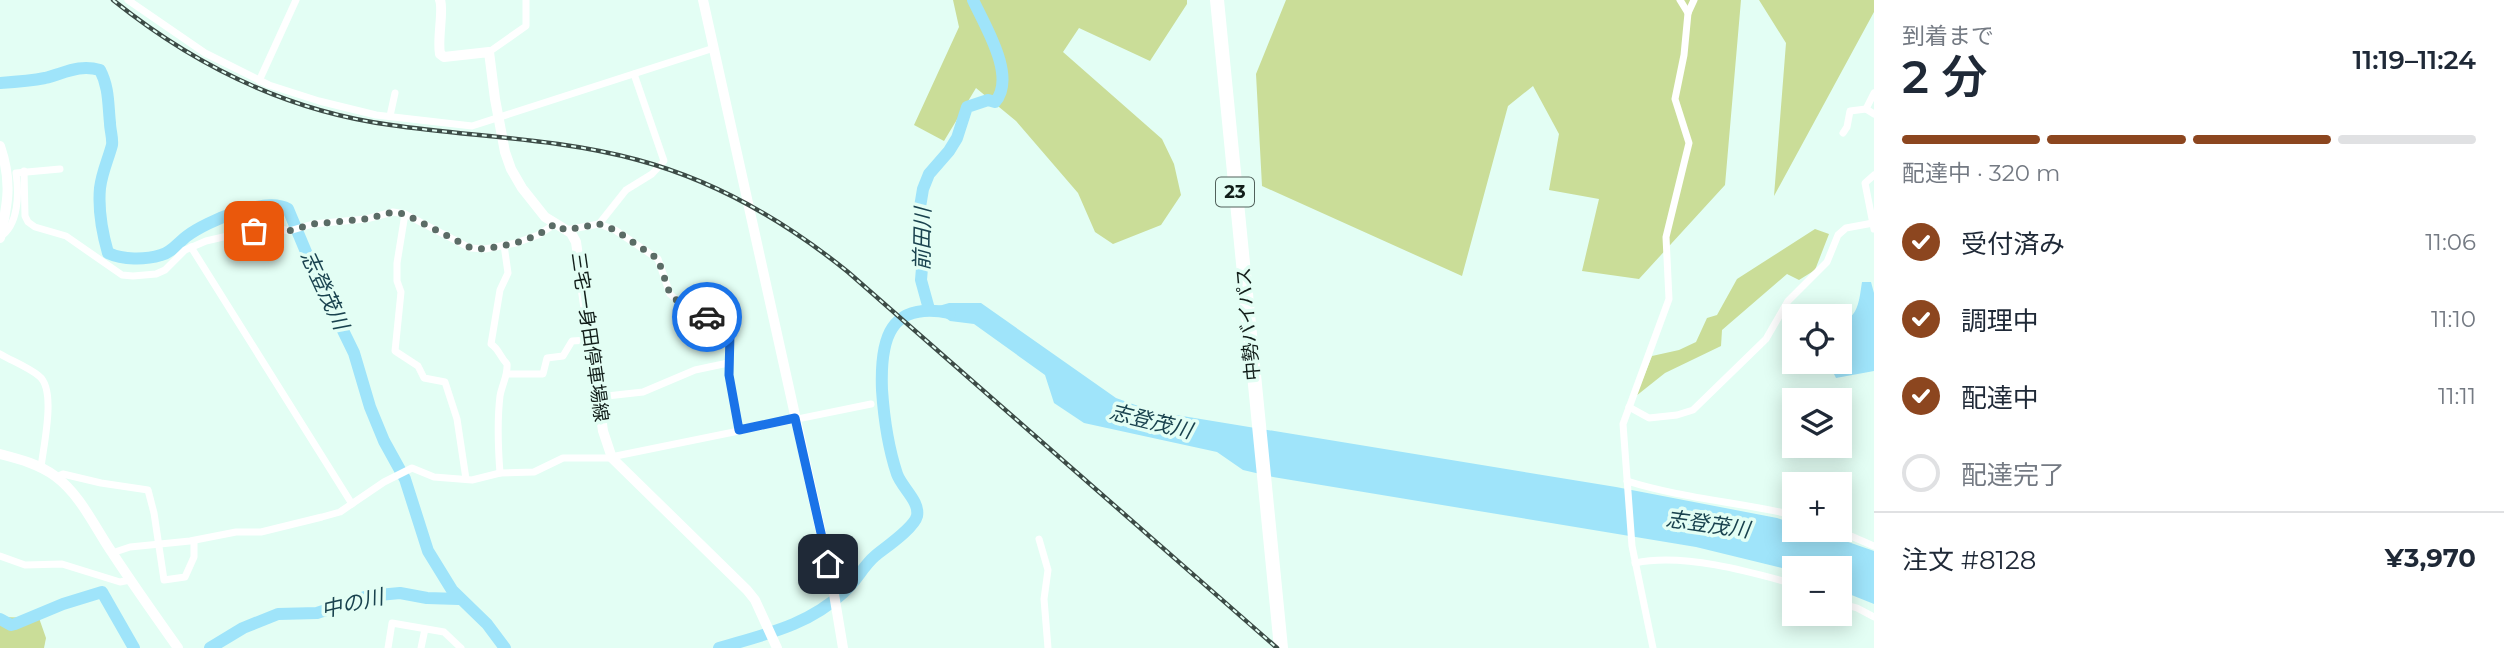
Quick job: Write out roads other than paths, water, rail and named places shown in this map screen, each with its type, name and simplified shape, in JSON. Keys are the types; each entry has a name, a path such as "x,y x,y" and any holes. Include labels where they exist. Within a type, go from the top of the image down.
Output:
{"highway":[{"name":"中勢バイパス","path":"1217,0 1281,648"}],"main road":[{"path":"440,0 440,54 444,57 489,52"},
{"path":"703,0 832,582 843,648"},
{"name":"三宅一身田停車場線","path":"489,52 505,152 515,176 545,217 575,238 578,247 603,431 611,458"},
{"path":"0,146 6,165 9,191 0,238"},
{"path":"0,454 27,461 57,477 88,514 178,648"},
{"path":"611,458 738,580 755,600 776,644"}],"street":[{"path":"128,0 205,53 259,81 318,101 370,114 472,126 714,48"},
{"path":"259,81 296,0"},
{"path":"489,52 526,26 526,0"},
{"path":"1680,0 1688,13"},
{"path":"1653,648 1632,546 1623,424 1669,299 1666,237 1689,143 1675,99 1684,55 1688,13 1694,0"},
{"path":"599,224 626,190 652,174 664,161 634,74"},
{"path":"390,116 395,93"},
{"path":"1866,109 1874,93"},
{"path":"1843,133 1850,111 1866,109 1874,114"},
{"path":"0,238 8,230 15,211 16,173 60,169"},
{"path":"24,171 25,216 28,222 45,231 66,236 122,275 141,276 160,272 191,247 214,238 267,226 289,231 303,226 366,219 389,212 405,214 471,248 485,249 538,235 555,224"},
{"path":"1629,407 1649,418 1693,411 1766,339 1788,300 1826,262 1838,235 1846,228 1874,225 1865,183 1874,175"},
{"path":"405,214 397,263 397,281 401,292 395,351 418,366 424,378 446,382 457,419 466,479"},
{"path":"565,230 599,224 615,230 658,259 670,294 680,303 700,317 716,318 724,323 730,338 729,363 739,430"},
{"path":"500,473 500,395 507,364 497,348 491,344 500,290 508,273 504,246"},
{"path":"191,247 352,504"},
{"path":"507,373 542,374 547,358 563,356 572,341 589,340"},
{"path":"0,354 41,377 47,388 48,403 41,468"},
{"path":"607,397 643,392 695,370 729,363"},
{"path":"112,553 131,547 261,531 340,512 394,477 415,468 434,477 466,479 500,473 534,472 563,458 611,458 871,404"},
{"path":"57,477 63,474 148,490 164,580 185,577 194,557 194,541"},
{"path":"1627,483 1782,512"},
{"path":"1852,536 1874,546"},
{"path":"1039,540 1048,570 1044,599 1048,648"},
{"path":"0,556 18,564 62,564 120,582 130,580"},
{"path":"1635,563 1660,561 1702,564 1740,569 1782,581"},
{"path":"1852,607 1874,617"},
{"path":"388,648 392,623 444,632 461,648"},
{"path":"421,648 425,629"}],"water":[{"path":"1862,282 1871,282 1874,293 1874,371 1836,378 1834,374 1852,374 1852,315 1859,302"},
{"path":"949,303 981,303 1116,398 1152,411 1616,487 1777,518 1782,520 1782,542 1848,542 1874,551 1874,604 1852,595 1852,556 1782,556 1782,568 1696,547 1273,477 1243,470 1217,452 1084,423 1054,403 1045,375 974,324 950,321 932,308"}],"waterway":[{"name":"前田川","path":"929,309 921,280 925,232 919,213 923,189 929,174 957,138 967,107 988,100 995,102 1001,92 1003,79 997,51 973,0"},
{"name":"志登茂川","path":"0,83 39,79 79,69 100,70 107,89 112,140 100,196 101,221 108,253 127,258 155,257 165,254 196,230 222,217 266,206 288,209 314,271 354,353 370,407 384,441 405,479 428,551 452,590 487,624 505,648"},
{"name":"志登茂川","path":"719,648 785,628 830,604 852,584 871,560 915,521 916,505 899,479 889,443 882,390 883,355 892,328 901,319 913,313 929,311 950,313"},
{"name":"中の川","path":"0,619 11,625 15,624 63,604 102,592 134,648"},
{"name":"中の川","path":"210,648 243,628 278,614 317,613 368,596 400,593 427,598 459,599"}],"railway":[{"path":"113,0 176,45 209,64 243,82 315,109 391,125 546,142 608,153 695,179 749,205 800,236 848,272 1277,648"}]}
